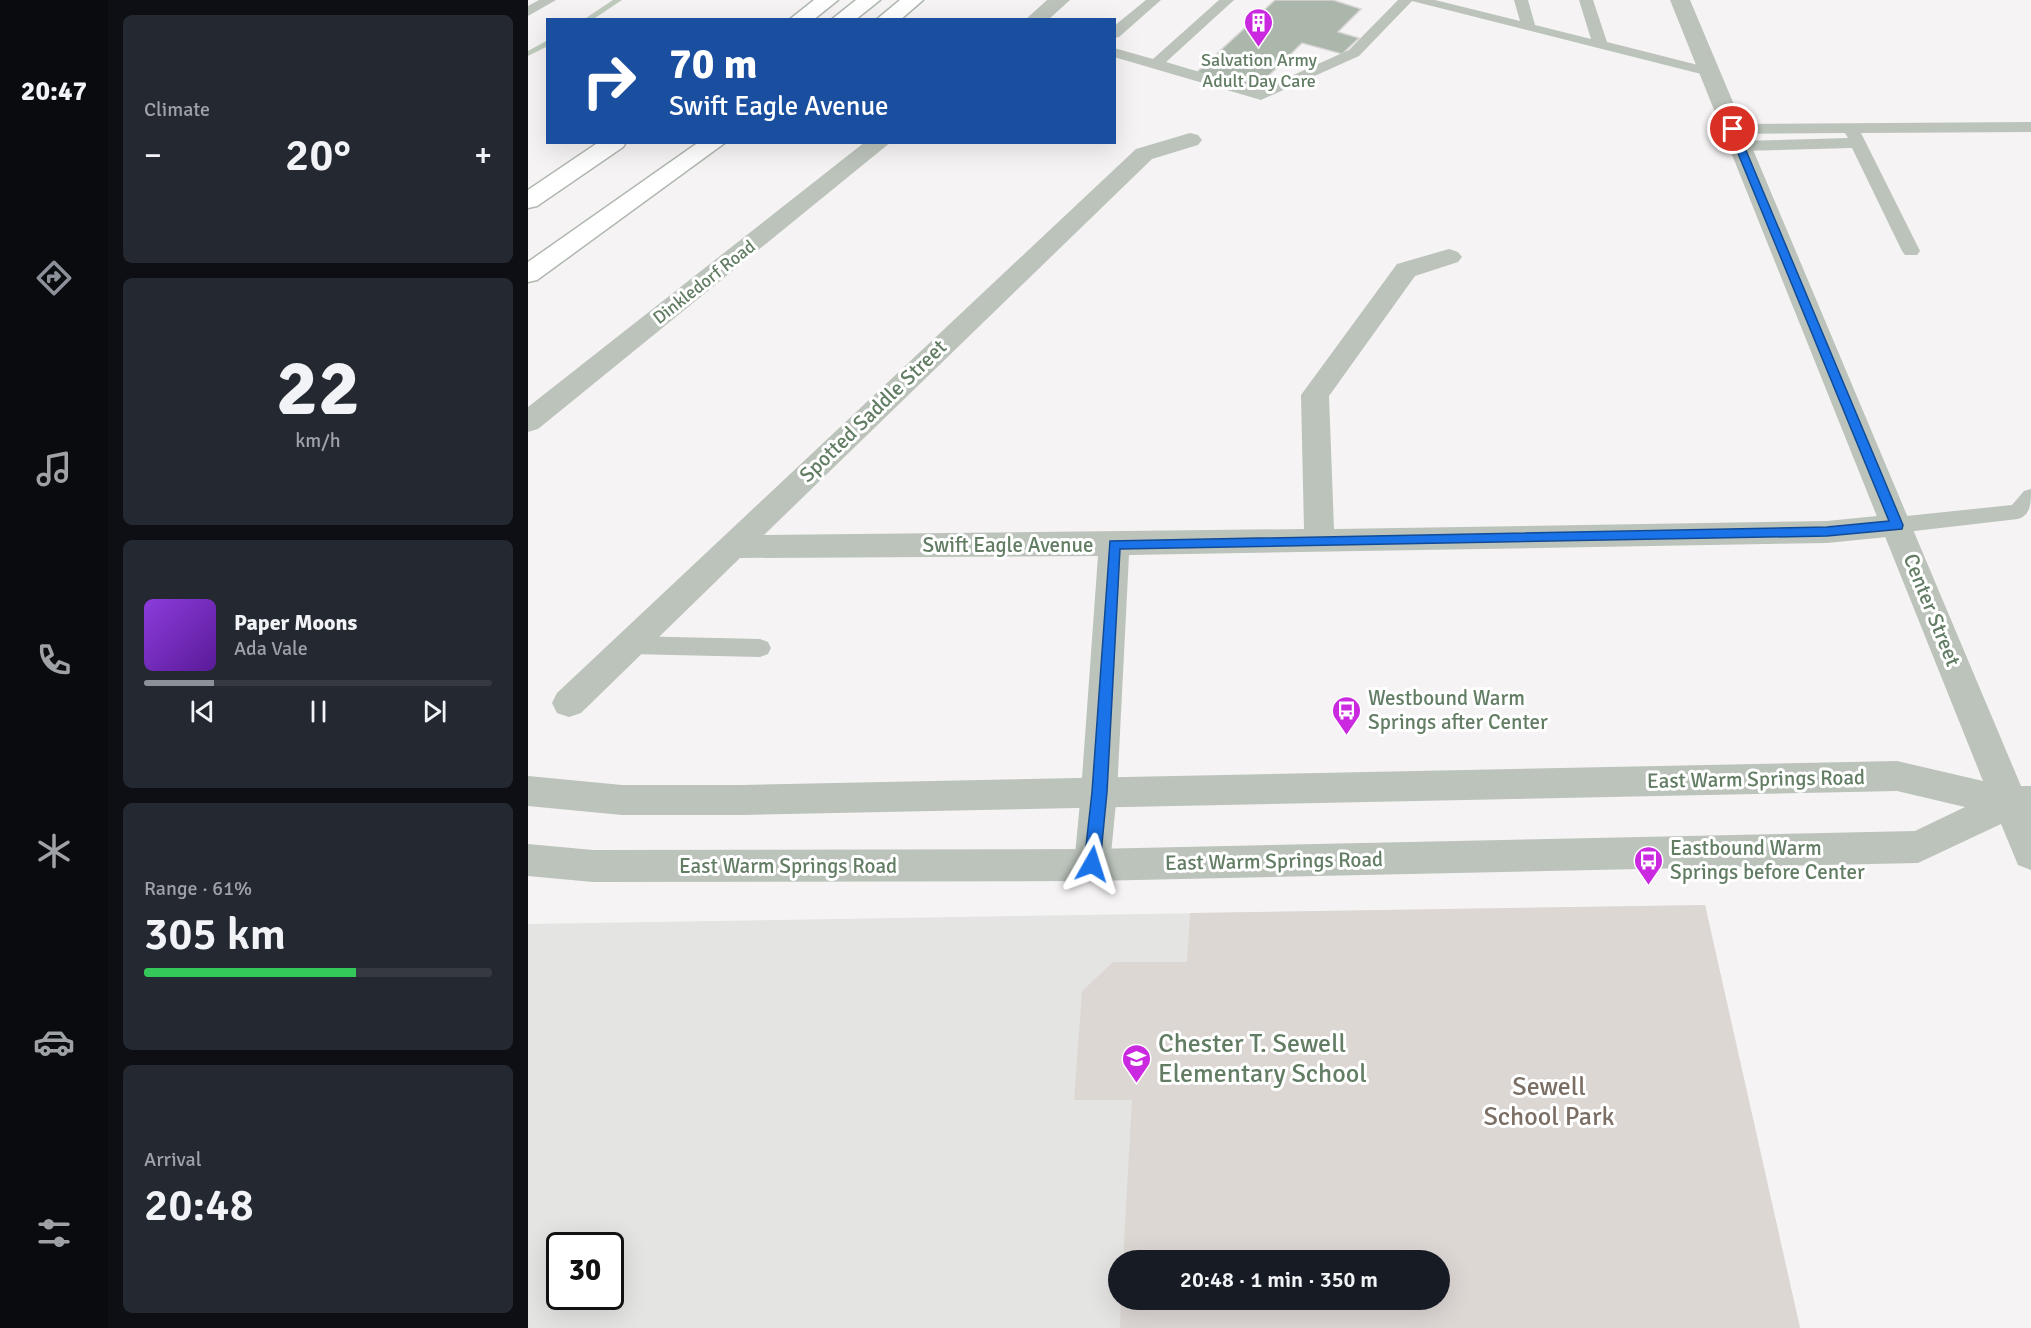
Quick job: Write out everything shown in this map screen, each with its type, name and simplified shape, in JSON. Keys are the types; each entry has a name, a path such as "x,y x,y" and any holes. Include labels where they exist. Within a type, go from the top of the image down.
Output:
{"main road":[{"path":"802,18 828,0"},
{"path":"844,18 870,0"},
{"path":"889,18 913,0"},
{"path":"528,201 612,144"},
{"path":"528,274 712,144"}],"street":[{"path":"1038,18 1060,0"},
{"name":"Center Street","path":"1680,0 1897,525 2020,801 2031,854"},
{"name":"Spotted Saddle Street","path":"569,703 1144,154 1190,140"},
{"name":"Dinkledorf Road","path":"528,422 877,144"},
{"path":"1319,540 1315,395 1406,270 1449,257"},
{"name":"Swift Eagle Avenue","path":"730,547 1114,544 1827,532 1897,525"},
{"path":"1092,864 1099,792 1114,544"},
{"name":"East Warm Springs Road","path":"528,791 622,800 742,800 1896,776 2020,801"},
{"name":"East Warm Springs Road","path":"528,860 593,866 1092,864 1918,847 2020,801"}],"lane":[{"path":"1116,32 1155,0"},
{"path":"1156,64 1227,0"},
{"path":"1116,53 1261,95 1354,53 1406,0"},
{"path":"1418,0 1709,72"},
{"path":"1521,0 1529,27"},
{"path":"1586,0 1601,46"},
{"path":"1959,135 2031,127"},
{"path":"1736,137 1959,135 2031,140"},
{"path":"1854,136 1911,251"},
{"path":"1897,525 2018,512 2031,496"},
{"path":"630,645 760,648"}],"shaded area":[{"name":"Chester T. Sewell Elementary School","path":"1705,905 1800,1328 528,1328 528,924"}],"green space":[{"name":"Sewell School Park","path":"1705,905 1800,1328 1120,1328 1121,1310 1450,1310 1450,1250 1124,1250 1132,1100 1074,1100 1082,991 1113,962 1187,962 1190,913"}],"building":[{"name":"Salvation Army Adult Day Care","path":"1275,0 1333,0 1361,9 1338,32 1359,38 1342,54 1302,43 1253,91 1195,74"}],"waterway":[{"path":"589,18 618,0"},
{"path":"528,54 546,43"}],"place":[{"name":"Salvation Army Adult Day Care","path":"1259,48"},
{"name":"Westbound Warm Springs after Center","path":"1347,736"},
{"name":"Eastbound Warm Springs before Center","path":"1649,886"},
{"name":"Chester T. Sewell Elementary School","path":"1137,1084"}],"route":[{"path":"1092,864 1099,792 1114,544 1778,531 1827,532 1897,525 1733,129"}]}
